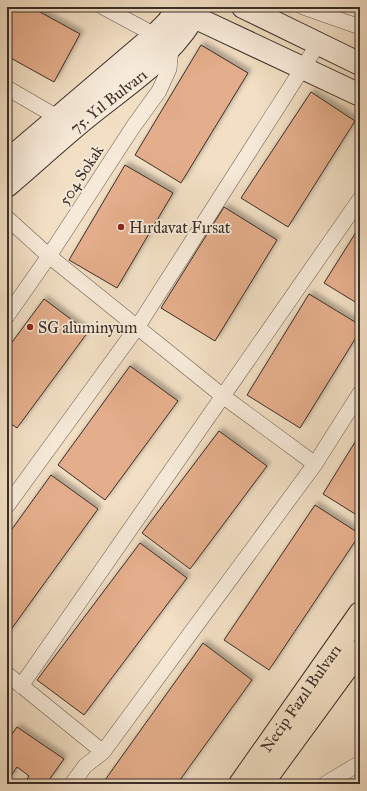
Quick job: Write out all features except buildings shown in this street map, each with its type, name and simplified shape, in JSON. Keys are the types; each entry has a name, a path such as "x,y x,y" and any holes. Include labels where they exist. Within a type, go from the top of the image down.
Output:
{"main road":[{"name":"Necip Fazıl Bulvarı","path":"240,784 360,613"},
{"name":"Necip Fazıl Bulvarı","path":"262,784 360,650"}],"street":[{"path":"103,7 163,42"},
{"path":"242,7 360,64"},
{"path":"303,7 360,27"},
{"path":"190,10 303,69 360,95"},
{"name":"75. Yıl Bulvarı","path":"7,161 65,123 163,42 168,22 190,10"},
{"name":"504 Sokak","path":"7,316 49,256 159,91 170,69 163,42"},
{"path":"7,506 138,326 318,44"},
{"path":"7,88 65,123"},
{"name":"75. Yıl Bulvarı","path":"7,186 65,123"},
{"path":"21,686 224,397 360,199"},
{"path":"7,218 49,256 138,326 224,397 315,464"},
{"path":"72,784 85,766 103,752 315,464 360,393"},
{"path":"7,674 103,752"},
{"path":"325,784 360,762"}],"place":[{"name":"Hırdavat Fırsat","path":"121,227"},
{"name":"SG aluminyum","path":"30,327"}]}
